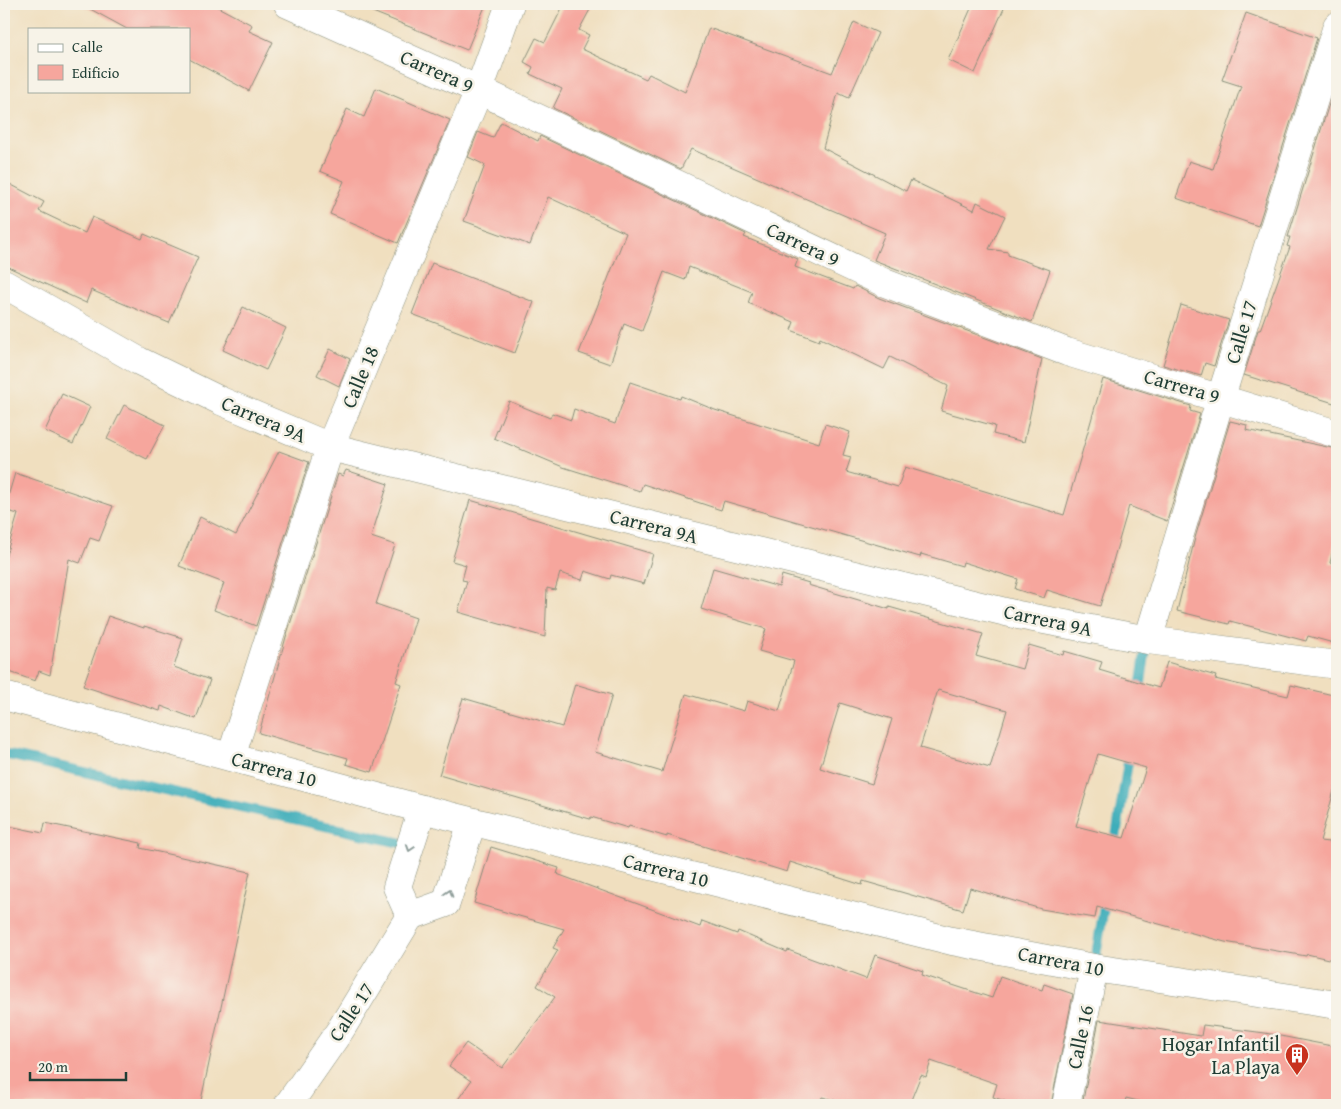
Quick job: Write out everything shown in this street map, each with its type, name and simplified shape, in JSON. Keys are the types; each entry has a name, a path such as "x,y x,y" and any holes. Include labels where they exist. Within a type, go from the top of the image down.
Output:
{"street":[{"name":"Carrera 9","path":"288,4 479,90 885,282 1067,352 1337,434"},
{"name":"Calle 18","path":"231,757 330,448 479,90 510,4"},
{"name":"Calle 17","path":"1148,640 1220,397 1337,26"},
{"name":"Carrera 9A","path":"4,284 138,360 221,401 330,448 1018,615 1148,640 1337,665"},
{"name":"Carrera 10","path":"4,696 472,822 952,941 1094,968 1337,1005"},
{"path":"422,809 397,887 410,916 446,903 472,822"},
{"name":"Calle 17","path":"288,1105 341,1029 410,916"},
{"name":"Calle 16","path":"1066,1105 1094,968"}],"building":[{"path":"81,4 212,4 252,25 249,31 273,42 249,91 190,60 190,28 125,28"},
{"path":"353,4 486,4 467,50"},
{"path":"564,4 593,4 579,30 589,35 582,49 646,79 649,74 685,92 709,28 832,73 854,22 878,33 849,98 838,93 823,148 906,191 911,180 974,210 977,202 1005,216 989,249 1008,252 1008,255 1050,270 1032,322 874,260 885,233 691,149 681,169 553,108 562,89 530,74 533,67 524,62 536,38 545,42"},
{"path":"973,4 1006,4 975,73 948,60"},
{"path":"1246,13 1317,38 1258,226 1176,198 1189,161 1213,169 1241,86 1222,80"},
{"path":"1337,78 1337,404 1244,375 1258,330 1260,330 1290,247 1287,246 1290,237 1288,237"},
{"path":"376,88 450,120 398,243 330,214 344,181 320,171 347,109 364,117"},
{"path":"501,122 538,141 540,136 746,234 744,237 798,259 795,267 853,289 855,286 879,298 1042,359 1024,442 993,434 995,426 941,411 948,386 890,357 884,369 820,338 819,341 791,330 794,322 748,303 752,292 689,267 685,280 664,272 642,331 624,324 610,364 579,353 626,233 548,197 530,245 464,221 485,165 468,157 478,132 493,138"},
{"path":"4,181 44,202 39,211 85,233 92,217 142,239 144,234 198,257 169,323 91,290 86,303 4,265"},
{"path":"432,263 534,302 515,353 412,314"},
{"path":"1181,305 1229,320 1214,366 1205,363 1201,376 1163,365"},
{"path":"243,307 286,328 266,370 223,350"},
{"path":"330,349 350,359 339,386 317,375"},
{"path":"1103,379 1191,406 1190,411 1200,414 1167,521 1129,506 1100,606 1047,590 1044,598 1015,589 1018,579 963,562 962,566 921,554 920,557 724,501 721,510 643,484 640,491 563,467 494,438 509,401 550,418 552,413 571,420 574,409 615,424 630,382 680,399 681,396 715,410 819,443 825,424 850,432 843,455 851,457 846,472 898,487 905,467 1064,515"},
{"path":"62,394 90,407 73,444 45,431"},
{"path":"124,405 165,425 147,459 107,439"},
{"path":"1230,421 1247,425 1246,430 1337,449 1337,531 1330,563 1337,565 1337,644 1308,636 1306,641 1230,621 1229,624 1177,611 1195,538"},
{"path":"279,451 309,462 256,626 214,610 224,583 179,566 200,517 236,535"},
{"path":"346,470 388,484 371,537 395,545 376,604 416,618 396,682 401,684 372,772 346,764 348,758 259,733 286,637 338,474 343,476"},
{"path":"15,473 113,506 99,541 90,538 80,563 69,559 50,675 39,671 35,681 4,670 4,562 18,514 4,510"},
{"path":"470,500 653,554 644,584 611,575 610,579 585,571 582,580 560,573 555,590 547,588 545,637 458,612 467,581 462,580 466,565 452,561"},
{"path":"713,568 779,587 782,575 809,583 808,585 889,609 889,607 983,634 976,656 1022,669 1029,645 1063,655 1064,651 1102,662 1099,670 1159,688 1167,662 1216,676 1215,679 1288,696 1291,685 1337,696 1337,780 1320,841 1337,843 1337,961 1307,954 1306,956 1225,942 1097,907 1095,918 1041,909 970,888 963,910 863,881 862,885 790,862 787,872 667,835 667,837 629,826 628,828 591,817 590,819 439,775 463,698 562,727 575,684 612,695 595,752 662,772 686,694 744,711 747,701 779,711 794,661 759,651 766,629 701,609","holes":["938,690 1007,710 990,768 920,748","840,703 892,719 872,784 820,768","1098,754 1146,768 1124,838 1076,826"]},
{"path":"108,616 183,638 174,667 210,680 196,719 161,706 160,711 83,686"},
{"path":"45,823 141,843 140,848 250,872 200,1105 4,1105 4,825 43,833"},
{"path":"491,847 559,868 557,874 700,927 702,921 737,934 738,931 787,952 788,950 866,979 875,955 923,971 922,975 992,998 1000,976 1042,990 1044,984 1073,994 1051,1105 1016,1105 993,1097 997,1084 931,1061 926,1077 921,1075 909,1105 853,1105 822,1097 819,1105 454,1105 471,1081 449,1066 466,1043 502,1068 555,997 537,986 558,950 553,948 564,929 474,903"},
{"path":"1099,1020 1201,1036 1203,1025 1265,1033 1337,1047 1337,1105 1154,1105 1126,1098 1124,1105 1082,1105"}],"waterway":[{"path":"1139,696 1147,641"},
{"path":"1114,849 1130,750"},
{"path":"4,754 401,843"},
{"path":"1094,967 1106,895"}],"place":[{"name":"Hogar Infantil La Playa","path":"1297,1076"}]}
